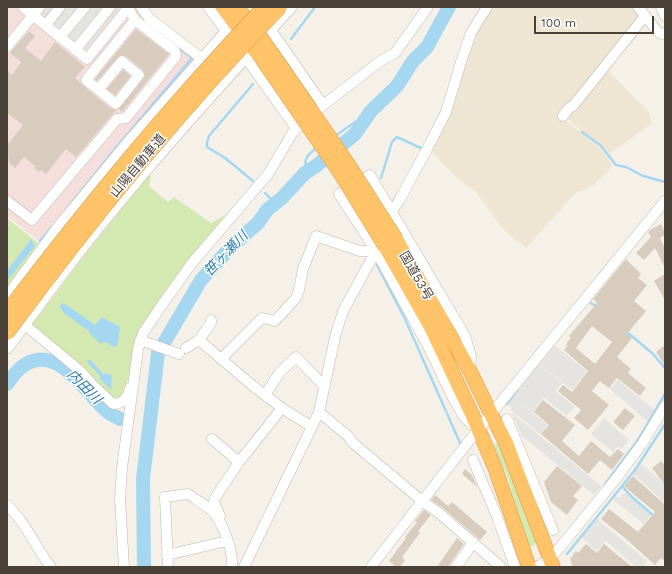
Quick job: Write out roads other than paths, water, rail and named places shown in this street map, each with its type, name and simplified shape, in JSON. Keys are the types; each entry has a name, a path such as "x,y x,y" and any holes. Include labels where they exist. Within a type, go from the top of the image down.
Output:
{"highway":[{"name":"国道53号","path":"223,7 267,56 348,164 386,245 430,325 472,414 495,468 529,567"},
{"name":"国道53号","path":"238,7 267,56"},
{"name":"山陽自動車道","path":"7,312 122,165 210,65 264,7"},
{"name":"山陽自動車道","path":"7,333 89,224 219,73 280,7"},
{"name":"国道53号","path":"386,245 442,321 470,371 506,443 551,563"}],"street":[{"path":"7,201 32,220 117,119 126,118 176,56 175,51 134,22 127,8 87,59 23,7"},
{"path":"7,47 40,7"},
{"path":"46,25 60,7"},
{"path":"60,37 85,7"},
{"path":"75,50 110,7"},
{"path":"208,7 296,128"},
{"path":"253,7 271,30 323,105"},
{"path":"271,30 292,7"},
{"path":"124,567 120,499 122,468 133,386 141,341 146,327 192,263 269,173 296,128 323,105 382,60 396,53 428,7"},
{"path":"392,211 400,201 446,112 471,33 486,7"},
{"path":"638,7 658,32 662,34 665,33"},
{"path":"661,7 665,16"},
{"path":"145,9 149,18 201,58"},
{"path":"563,116 569,108 573,106 645,16"},
{"path":"98,90 86,80 134,22"},
{"path":"7,296 57,228 132,137 226,31"},
{"path":"260,78 287,53"},
{"path":"7,349 69,266 131,190 246,58"},
{"path":"386,245 339,194 370,175 465,336 471,356 470,371"},
{"path":"371,567 478,430 665,201"},
{"path":"221,359 262,318 275,321 296,298 303,269 316,236 360,251 386,245"},
{"path":"244,567 319,412 336,333 344,309 386,245"},
{"path":"141,341 183,351 199,340 211,323 211,320"},
{"path":"442,321 465,336"},
{"path":"25,325 78,369 113,404 121,403 133,386"},
{"path":"199,340 265,395 312,427"},
{"path":"265,395 280,372 296,357 325,387"},
{"path":"219,520 220,514 214,502 239,462 282,408"},
{"path":"537,567 551,563 642,444 664,411"},
{"path":"319,412 348,436 353,443 501,567"},
{"path":"507,419 552,530"},
{"path":"212,439 239,462"},
{"path":"506,443 525,462"},
{"path":"473,460 496,514 515,567"},
{"path":"495,468 492,487 496,514"},
{"path":"525,494 531,478"},
{"path":"168,567 165,497 188,494 212,511 219,520 227,541 232,560 232,567"},
{"path":"7,505 22,521 35,544 51,567"},
{"path":"167,555 227,541"},
{"path":"456,567 473,543"}],"water":[{"path":"31,239 35,246 7,281 7,271"},
{"path":"62,303 95,325 102,317 120,327 118,345 115,347 109,345 109,343 103,342 101,344 89,333 90,332 64,313 60,307"},
{"path":"90,359 103,374 105,373 112,375 111,390 99,378 101,377 87,362"}],"waterway":[{"path":"291,39 315,7"},
{"name":"笹ヶ瀬川","path":"144,567 143,479 158,353 201,280 231,247 258,223 267,210 282,198 305,173 316,166 355,134 371,111 397,86 413,61 427,47 449,7"},
{"path":"65,211 192,58 177,46"},
{"path":"253,84 209,136 207,147 225,158 253,181"},
{"path":"335,136 371,111"},
{"path":"582,132 600,145 616,165 626,167 643,176 665,182"},
{"path":"381,178 392,142 397,137 423,149"},
{"path":"305,173 305,164 308,155 318,147"},
{"path":"265,193 275,203"},
{"path":"40,241 53,226"},
{"path":"377,265 405,319 461,445"},
{"path":"591,303 597,307"},
{"path":"627,332 653,354 665,368"},
{"name":"内田川","path":"7,384 18,370 26,364 38,360 50,361 61,366 72,375 109,413 120,419"},
{"path":"507,404 517,390"},
{"path":"605,484 638,440 665,394"},
{"path":"567,554 635,470 665,424"},
{"path":"622,486 655,517"}]}
